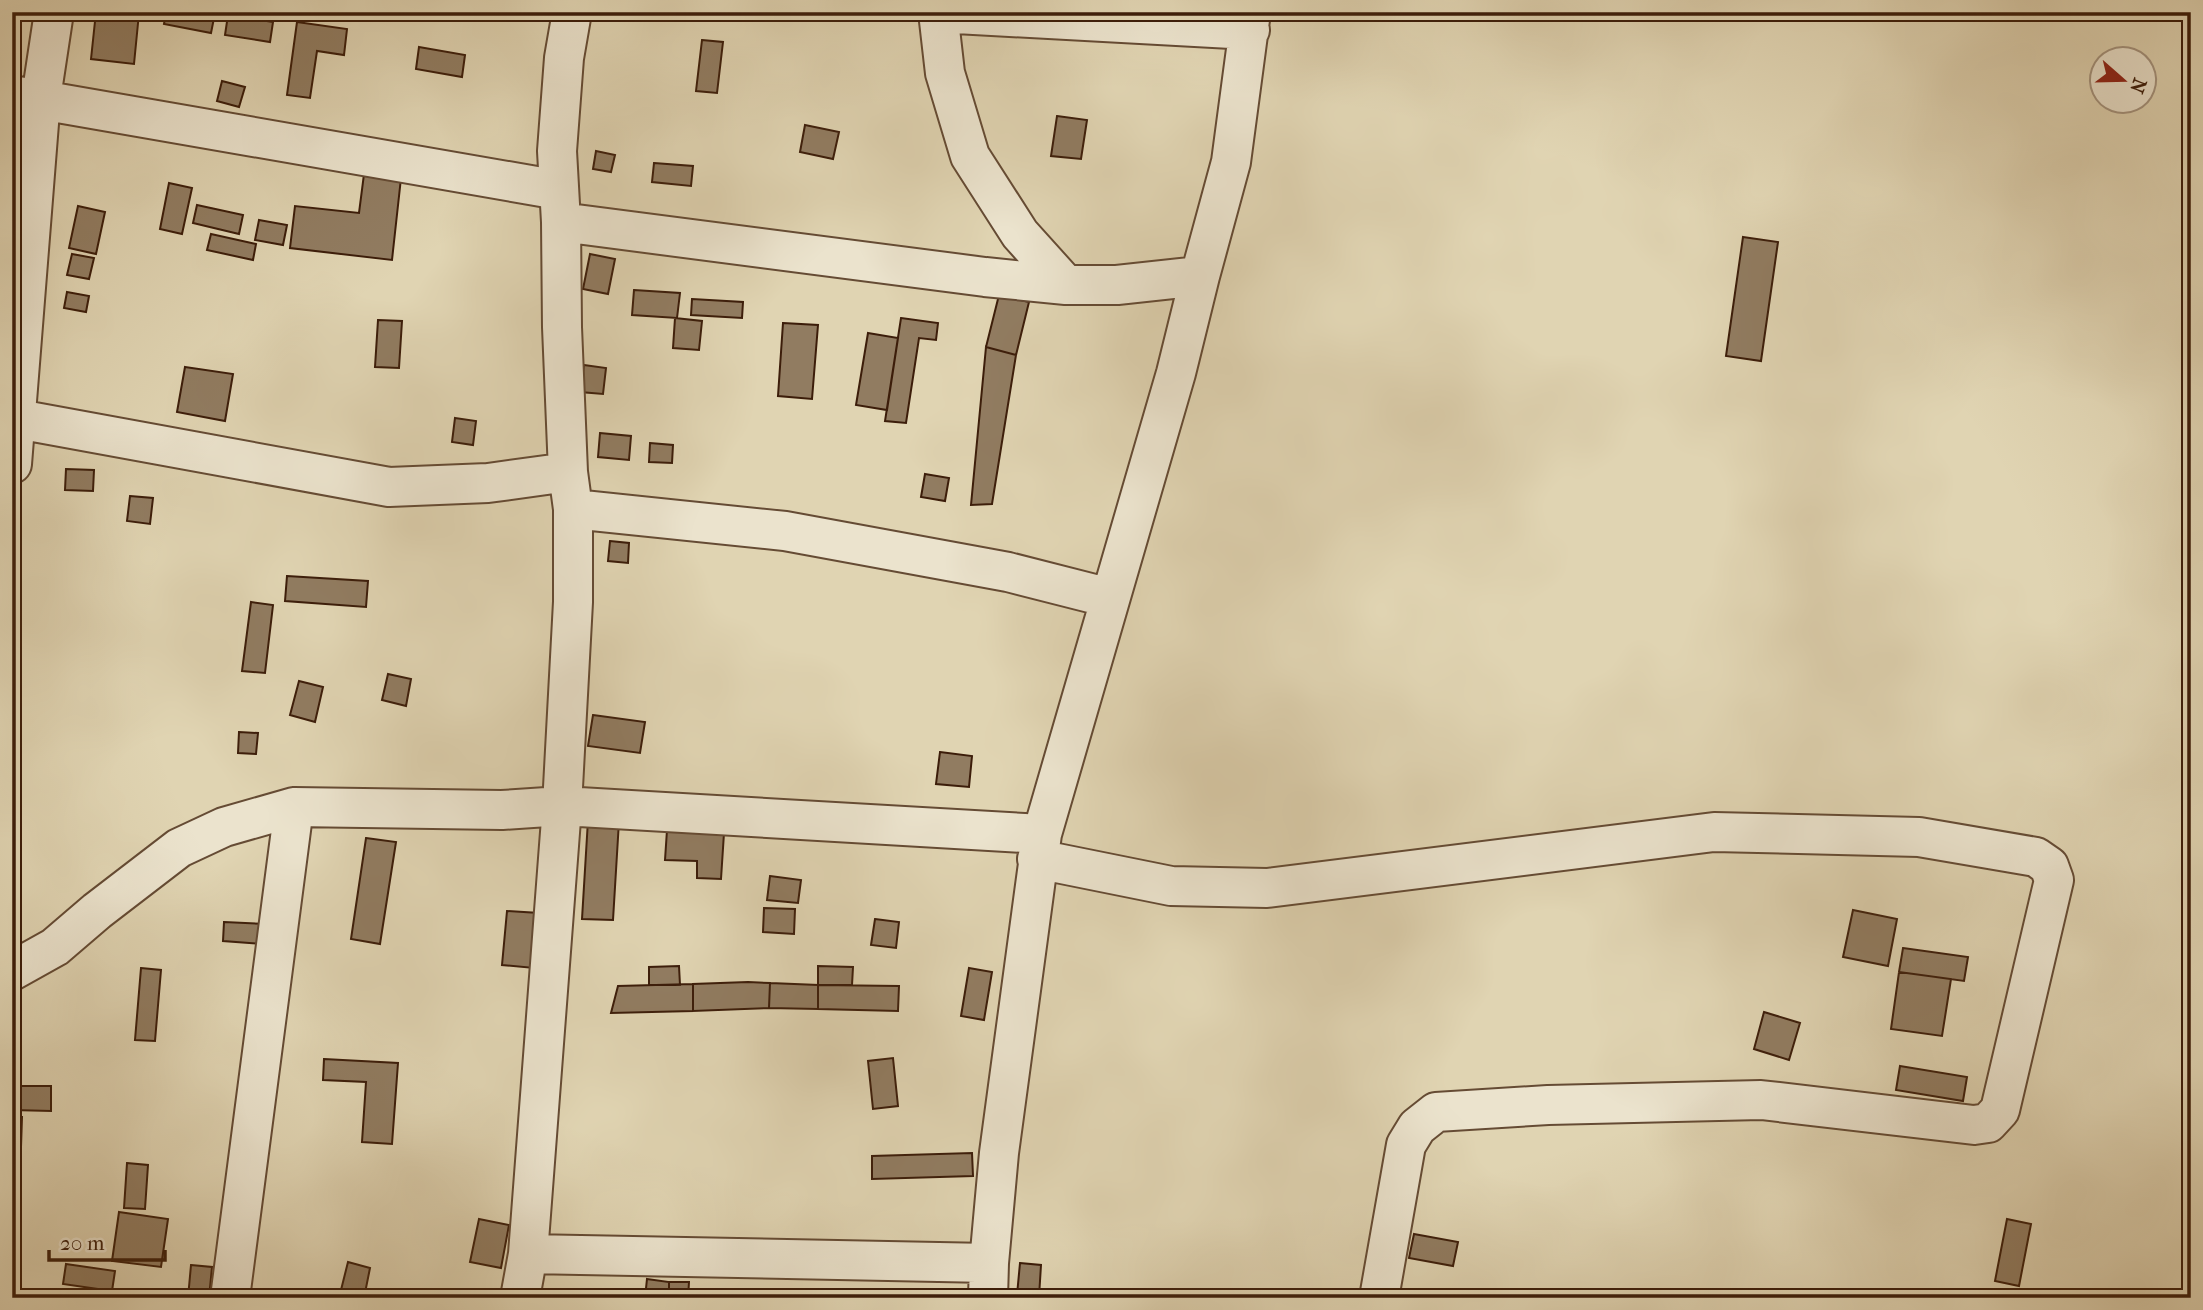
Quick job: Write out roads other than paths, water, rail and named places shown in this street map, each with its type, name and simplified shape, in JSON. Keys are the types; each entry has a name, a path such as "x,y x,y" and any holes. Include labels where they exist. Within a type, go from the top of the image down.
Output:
{"street":[{"path":"12,464 27,96 54,12"},
{"path":"520,1298 528,1254 562,806 573,602 573,509 568,472 557,151 572,12"},
{"path":"528,1254 988,1280 999,1153 1039,846 1177,373 1231,162 1251,21 938,13 945,73 970,156 1020,234 1066,285"},
{"path":"27,96 560,206 985,277 1066,285 1117,285 1200,276"},
{"path":"13,418 389,487 488,482 568,472"},
{"path":"573,509 785,531 1008,572 1110,598"},
{"path":"12,971 55,947 179,848 224,827 294,807 502,810 562,806 1039,846 1171,886 1267,888 1714,832 1919,837 2036,858 2049,866 2054,880 2016,1043 2000,1110 1988,1123 1974,1125 1761,1100 1548,1105 1436,1112 1417,1127 1406,1145 1378,1298"},
{"path":"230,1298 294,807"}]}
